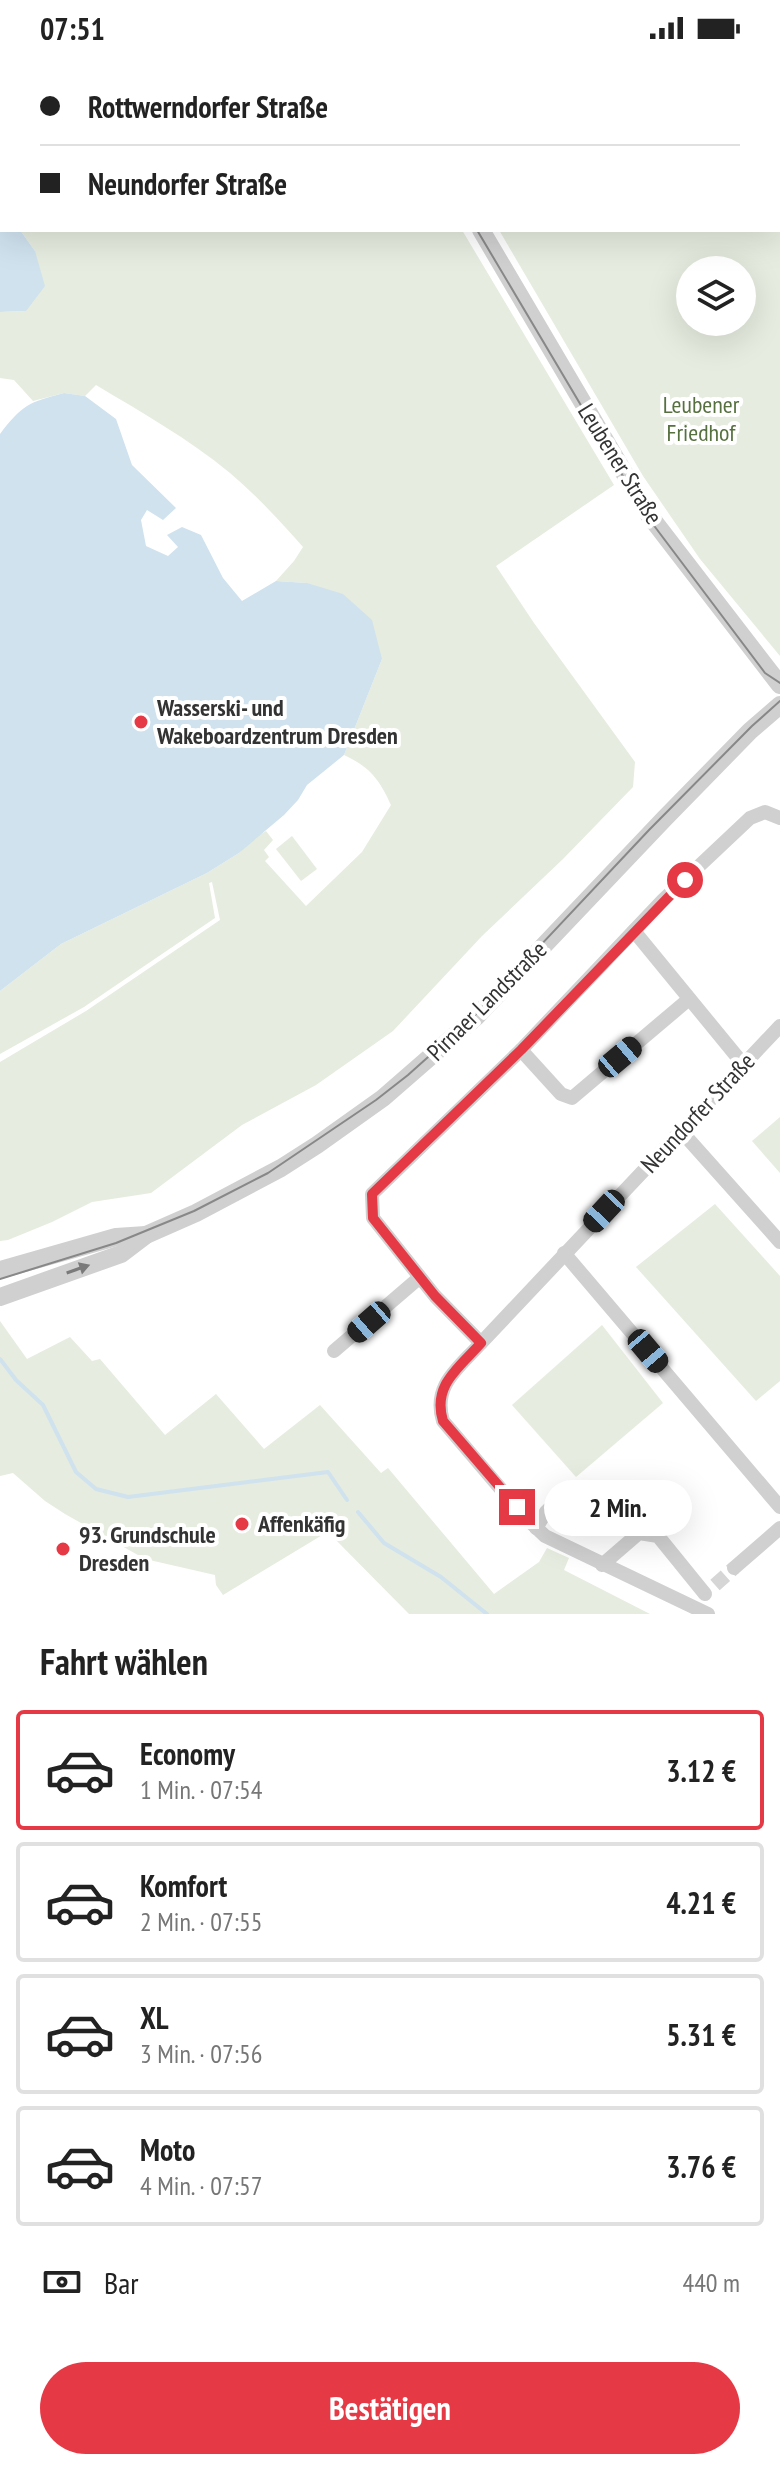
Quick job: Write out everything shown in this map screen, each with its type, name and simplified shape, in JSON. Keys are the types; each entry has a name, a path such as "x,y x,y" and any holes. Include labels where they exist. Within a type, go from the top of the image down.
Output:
{"street":[{"name":"Leubener Straße","path":"482,232 649,515 780,685"},
{"name":"Pirnaer Landstraße","path":"0,1297 121,1254 146,1235 222,1201 330,1136 405,1081 476,1017 664,819 750,731 780,705"},
{"path":"481,1343 419,1278 373,1218 372,1194 521,1050 634,931 750,818 765,812 780,818"},
{"path":"634,931 743,1064"},
{"path":"521,1050 561,1094 572,1098 689,999"},
{"name":"Neundorfer Straße","path":"602,1565 639,1533 653,1533 710,1589 703,1611 602,1565 545,1536 443,1421 438,1405 442,1386 780,1026"},
{"path":"681,1131 780,1242"},
{"name":"Pirnaer Landstraße","path":"0,1270 116,1237 146,1235"},
{"path":"564,1253 780,1507"},
{"path":"334,1351 419,1278"},
{"path":"536,1528 551,1507"},
{"path":"734,1568 780,1528"}],"green space":[{"path":"21,232 463,232 614,485 496,566 635,762 633,787 482,936 393,1031 316,1085 242,1125 151,1193 92,1202 52,1222 0,1241 0,1062 86,1011 220,920 212,882 209,883 215,918 84,1007 0,1054 0,991 61,944 207,873 266,831 273,840 264,850 269,857 265,861 306,906 362,852 391,805 373,775 344,755 382,659 307,583 276,581 303,547 286,528 230,473 164,426 96,385 85,396 64,393 33,401 14,380 0,378 0,312 26,311 35,251"},
{"name":"Leubener Friedhof","path":"500,232 780,232 780,656 700,559 643,476"},
{"path":"292,836 317,869 301,881 276,849"},
{"path":"780,1117 780,1173 752,1141"},
{"path":"715,1204 780,1276 780,1381 756,1401 636,1267"},
{"path":"0,1321 27,1359 70,1337 92,1361 100,1359 165,1435 216,1394 264,1449 320,1405 381,1473 388,1468 494,1594 539,1562 547,1548 569,1558 564,1570 650,1614 409,1614 330,1534 324,1534 223,1595 216,1585 215,1575 145,1559 45,1501 13,1473 0,1476"},
{"path":"602,1325 663,1403 576,1477 512,1405"}],"water":[{"path":"0,232 21,232 35,251 45,286 26,311 0,312"},
{"path":"64,393 85,396 116,419 132,465 176,508 163,520 147,510 141,520 146,546 168,556 178,547 167,535 182,527 201,535 223,578 242,601 276,581 307,583 343,594 372,620 382,659 344,755 307,785 284,815 239,853 207,873 61,944 0,991 0,434 27,406"}],"waterway":[{"path":"0,1359 16,1380 43,1405 76,1472 96,1489 128,1497 328,1472 347,1500"},
{"path":"358,1512 384,1543 441,1577 487,1614"}],"tunnel":[{"path":"551,1507 572,1490"},
{"path":"715,1585 734,1568"}],"tram line":[{"path":"478,232 646,515 765,673 780,683"},
{"path":"0,1279 116,1243 194,1211 268,1173 376,1100 475,1015 649,830 780,701"}],"place":[{"name":"Wasserski- und Wakeboardzentrum Dresden","path":"141,722"},
{"name":"Affenkäfig","path":"242,1524"},
{"name":"93. Grundschule Dresden","path":"63,1549"}],"route":[{"path":"517,1507 443,1421 438,1405 442,1386 481,1343 419,1278 373,1218 372,1194 521,1050 685,880"}]}
